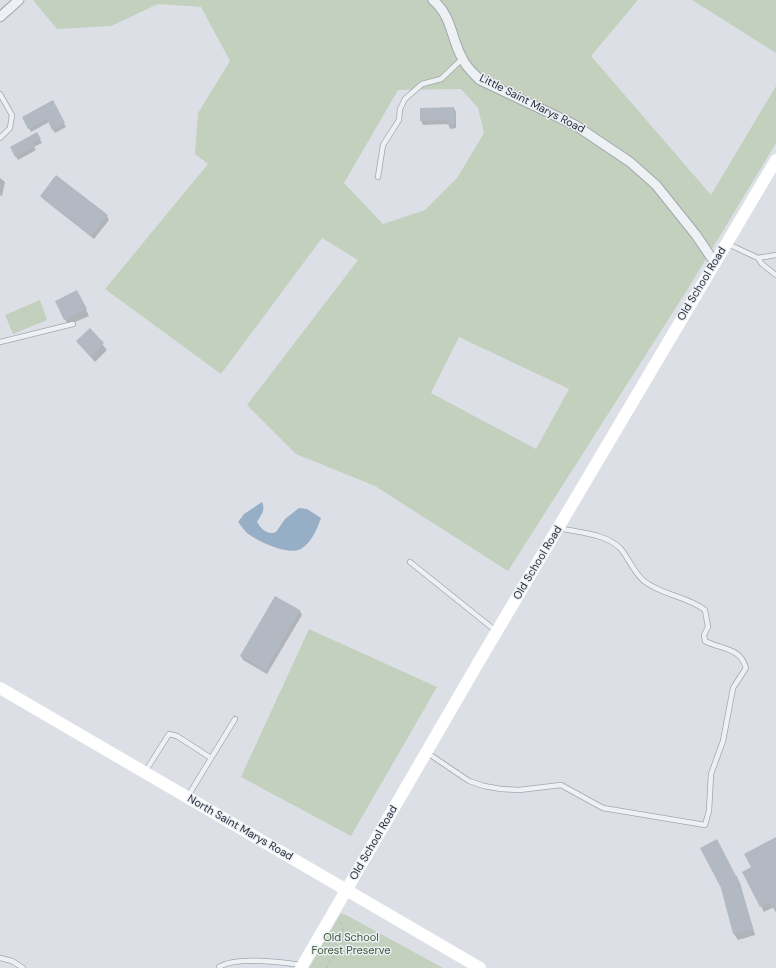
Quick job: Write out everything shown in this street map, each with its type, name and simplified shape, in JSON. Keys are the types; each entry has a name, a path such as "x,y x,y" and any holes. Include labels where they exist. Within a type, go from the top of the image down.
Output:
{"street":[{"path":"0,17 19,0"},
{"name":"Little Saint Marys Road","path":"433,0 444,11 462,59 480,80 575,125 640,170 656,185 696,235 715,263"},
{"name":"Old School Road","path":"302,967 426,752 776,160"},
{"name":"North Saint Marys Road","path":"0,688 480,968"}],"lane":[{"path":"378,177 383,145 399,120 400,109 405,99 422,84 441,79 462,59"},
{"path":"0,94 12,115 10,128 0,138"},
{"path":"727,243 758,258 762,264 776,275"},
{"path":"758,258 776,255"},
{"path":"0,342 73,324"},
{"path":"426,752 469,782 484,786 518,790 561,785 603,808 705,824 709,811 711,774 723,740 733,688 746,668 744,661 738,653 714,646 704,641 704,636 708,627 705,610 698,605 656,588 644,581 620,548 601,537 559,528"},
{"path":"410,562 461,605 497,632"},
{"path":"187,798 235,719"},
{"path":"144,773 169,734 177,736 211,758"},
{"path":"0,958 12,961 23,968"},
{"path":"219,967 225,963 239,962 286,963 302,967"}],"path":[{"path":"326,968 344,939 344,929 334,912"}],"green space":[{"path":"33,0 638,0 591,56 711,195 776,86 776,143 689,287 508,571 375,486 296,454 247,405 358,260 322,238 221,374 105,289 208,164 195,154 198,113 230,61 201,7 158,4 111,26 57,29","holes":["461,89 478,108 484,133 457,178 425,210 383,224 344,183 398,90","459,337 569,389 536,449 431,393"]},
{"path":"692,0 776,0 776,53"},
{"path":"40,300 47,320 13,334 5,315"},
{"path":"309,629 437,687 351,836 241,777"},
{"name":"Old School Forest Preserve","path":"341,913 348,916 443,968 309,968"}],"water":[{"path":"262,502 263,510 257,522 263,529 270,533 276,532 285,519 299,508 307,509 321,518 316,531 308,543 301,549 289,551 265,543 246,532 238,522 244,514"}],"building":[{"path":"53,100 65,123 52,130 47,119 28,129 22,117"},
{"path":"454,107 455,124 447,125 447,120 420,121 420,108"},
{"path":"37,132 41,139 33,143 35,146 15,157 10,147"},
{"path":"56,175 108,215 91,236 40,196"},
{"path":"77,290 87,309 64,320 55,301"},
{"path":"90,328 104,343 91,357 76,341"},
{"path":"275,596 300,610 265,671 240,656"},
{"path":"776,837 776,913 770,902 760,907 742,872 751,867 744,854"},
{"path":"717,839 737,876 753,929 733,934 721,888 700,848"}]}
